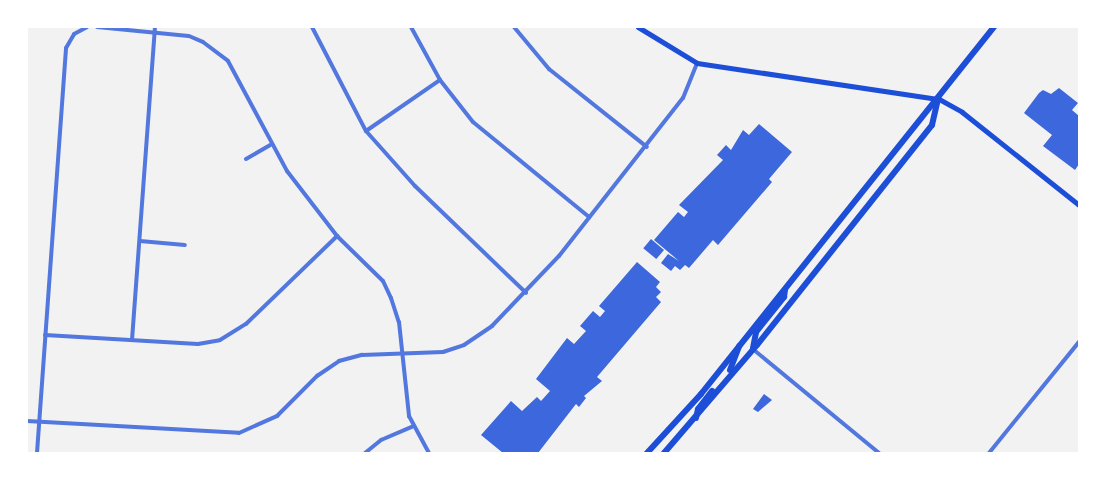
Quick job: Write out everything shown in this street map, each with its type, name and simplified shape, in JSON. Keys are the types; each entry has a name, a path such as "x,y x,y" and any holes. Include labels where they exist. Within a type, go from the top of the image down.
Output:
{"highway":[{"path":"647,453 785,289 939,99 994,27"},
{"path":"664,453 753,349 932,125 939,99"},
{"path":"753,349 756,332 784,297 785,289"},
{"path":"696,418 698,409 736,362 740,344"}],"main road":[{"path":"638,27 697,63 939,99 962,112 1079,205"}],"street":[{"path":"37,453 66,48 74,34 87,27"},
{"path":"97,27 189,36 203,42 228,61 270,145 337,236 382,281 397,312 412,428 429,453"},
{"path":"132,341 155,27"},
{"path":"312,27 366,131 416,186 526,293"},
{"path":"411,27 440,80 473,122 589,217"},
{"path":"514,27 549,69 647,147"},
{"path":"27,421 239,433 277,416 317,376 339,361 362,355 403,356 444,352 464,345 481,335 526,293 647,147 683,98 697,63"},
{"path":"366,131 440,80"},
{"path":"246,159 270,145"},
{"path":"45,335 198,344 228,336 246,324 337,236"},
{"path":"140,241 185,245"},
{"path":"989,453 1079,342"},
{"path":"753,349 879,453"},
{"path":"365,453 381,440 412,428"}],"building":[{"path":"1059,88 1078,103 1072,110 1079,116 1079,164 1075,170 1043,146 1052,135 1024,113 1043,90 1051,94"},
{"path":"759,124 792,152 769,179 772,182 718,245 713,240 689,268 685,265 680,270 675,266 671,271 661,263 668,254 679,261 654,240 678,212 684,217 688,212 679,205 723,160 717,155 726,145 731,150 743,130 749,135"},
{"path":"651,239 664,250 656,259 643,248"},
{"path":"637,262 660,282 656,287 661,292 656,297 661,302 597,377 602,381 584,396 586,398 579,407 576,404 538,453 503,453 481,435 511,401 522,411 537,397 541,401 550,391 536,379 567,338 574,344 586,331 580,326 593,311 600,317 605,311 599,306"},
{"path":"764,394 772,400 758,412 753,409"}]}
